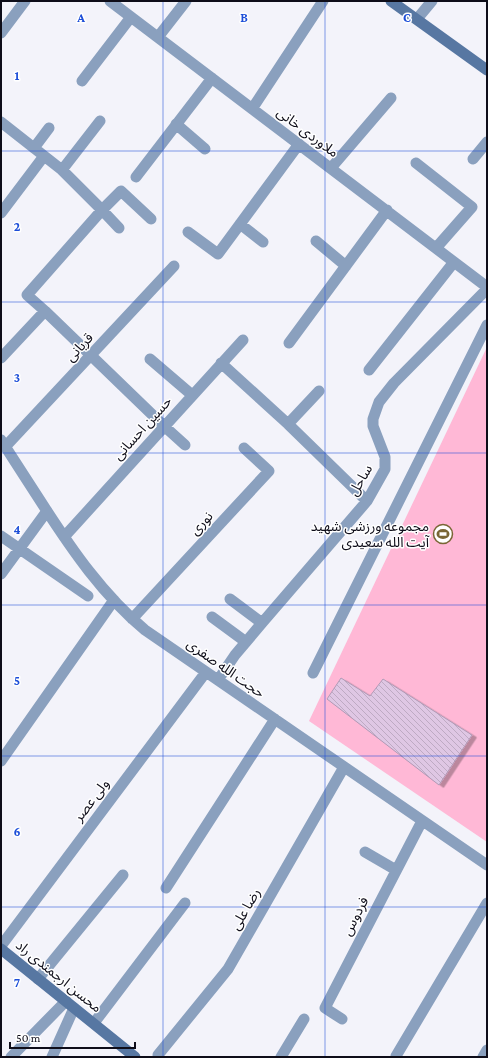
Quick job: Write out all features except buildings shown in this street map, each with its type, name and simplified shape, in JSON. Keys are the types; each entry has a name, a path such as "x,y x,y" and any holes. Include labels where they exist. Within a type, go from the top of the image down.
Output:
{"main road":[{"path":"391,1 487,70"},
{"name":"محسن ارجمندی راد","path":"1,948 135,1057"}],"street":[{"path":"1,33 25,1"},
{"name":"ملاوردی خانی","path":"110,1 387,210 487,288"},
{"path":"158,37 186,1"},
{"path":"252,109 323,1"},
{"path":"417,19 432,1"},
{"path":"82,81 131,17"},
{"path":"136,177 212,78"},
{"path":"331,168 391,98"},
{"path":"62,170 100,121"},
{"path":"1,122 62,170 119,228"},
{"path":"176,124 205,149"},
{"path":"34,148 49,128"},
{"path":"473,159 487,142"},
{"path":"188,232 218,254 298,144"},
{"path":"1,212 44,156"},
{"path":"416,164 472,206 436,248"},
{"path":"151,219 121,191 102,210 27,295 185,445"},
{"path":"288,343 387,210"},
{"path":"240,224 264,242"},
{"path":"316,241 346,266"},
{"path":"369,370 454,262"},
{"name":"قربانی","path":"3,444 91,356 174,266"},
{"name":"ساحل","path":"218,680 246,642 367,501 385,469 385,457 373,426 373,419 379,402 394,383 487,288"},
{"path":"1,358 45,311"},
{"path":"313,673 487,325"},
{"name":"حسین احسانی","path":"64,537 242,340"},
{"path":"150,359 192,395"},
{"path":"221,363 288,424 367,501"},
{"path":"288,424 319,391"},
{"name":"حجت الله صفری","path":"3,444 64,537 94,578 132,619 145,630 487,865"},
{"name":"نوری","path":"132,619 269,471 244,448"},
{"path":"1,574 47,511"},
{"path":"1,536 88,596"},
{"path":"230,599 262,623"},
{"path":"1,761 114,600"},
{"path":"212,617 246,642"},
{"name":"ولی عصر","path":"1,948 206,672"},
{"path":"166,888 275,719"},
{"name":"رضا علی","path":"158,1054 228,969 344,767"},
{"name":"فردوس","path":"342,1019 325,1008 422,821"},
{"path":"365,852 396,870"},
{"path":"38,979 123,875"},
{"path":"94,1023 184,903"},
{"path":"396,1056 487,903"},
{"path":"11,1057 70,1004"},
{"path":"52,1057 70,1004"},
{"path":"281,1057 304,1019"},
{"path":"482,1057 487,1050"}],"shaded area":[{"name":"مجموعه ورزشی شهید آیت‌ الله سعیدی","path":"487,347 487,842 309,721"}],"place":[{"name":"مجموعه ورزشی شهید آیت‌ الله سعیدی","path":"443,534"}]}
